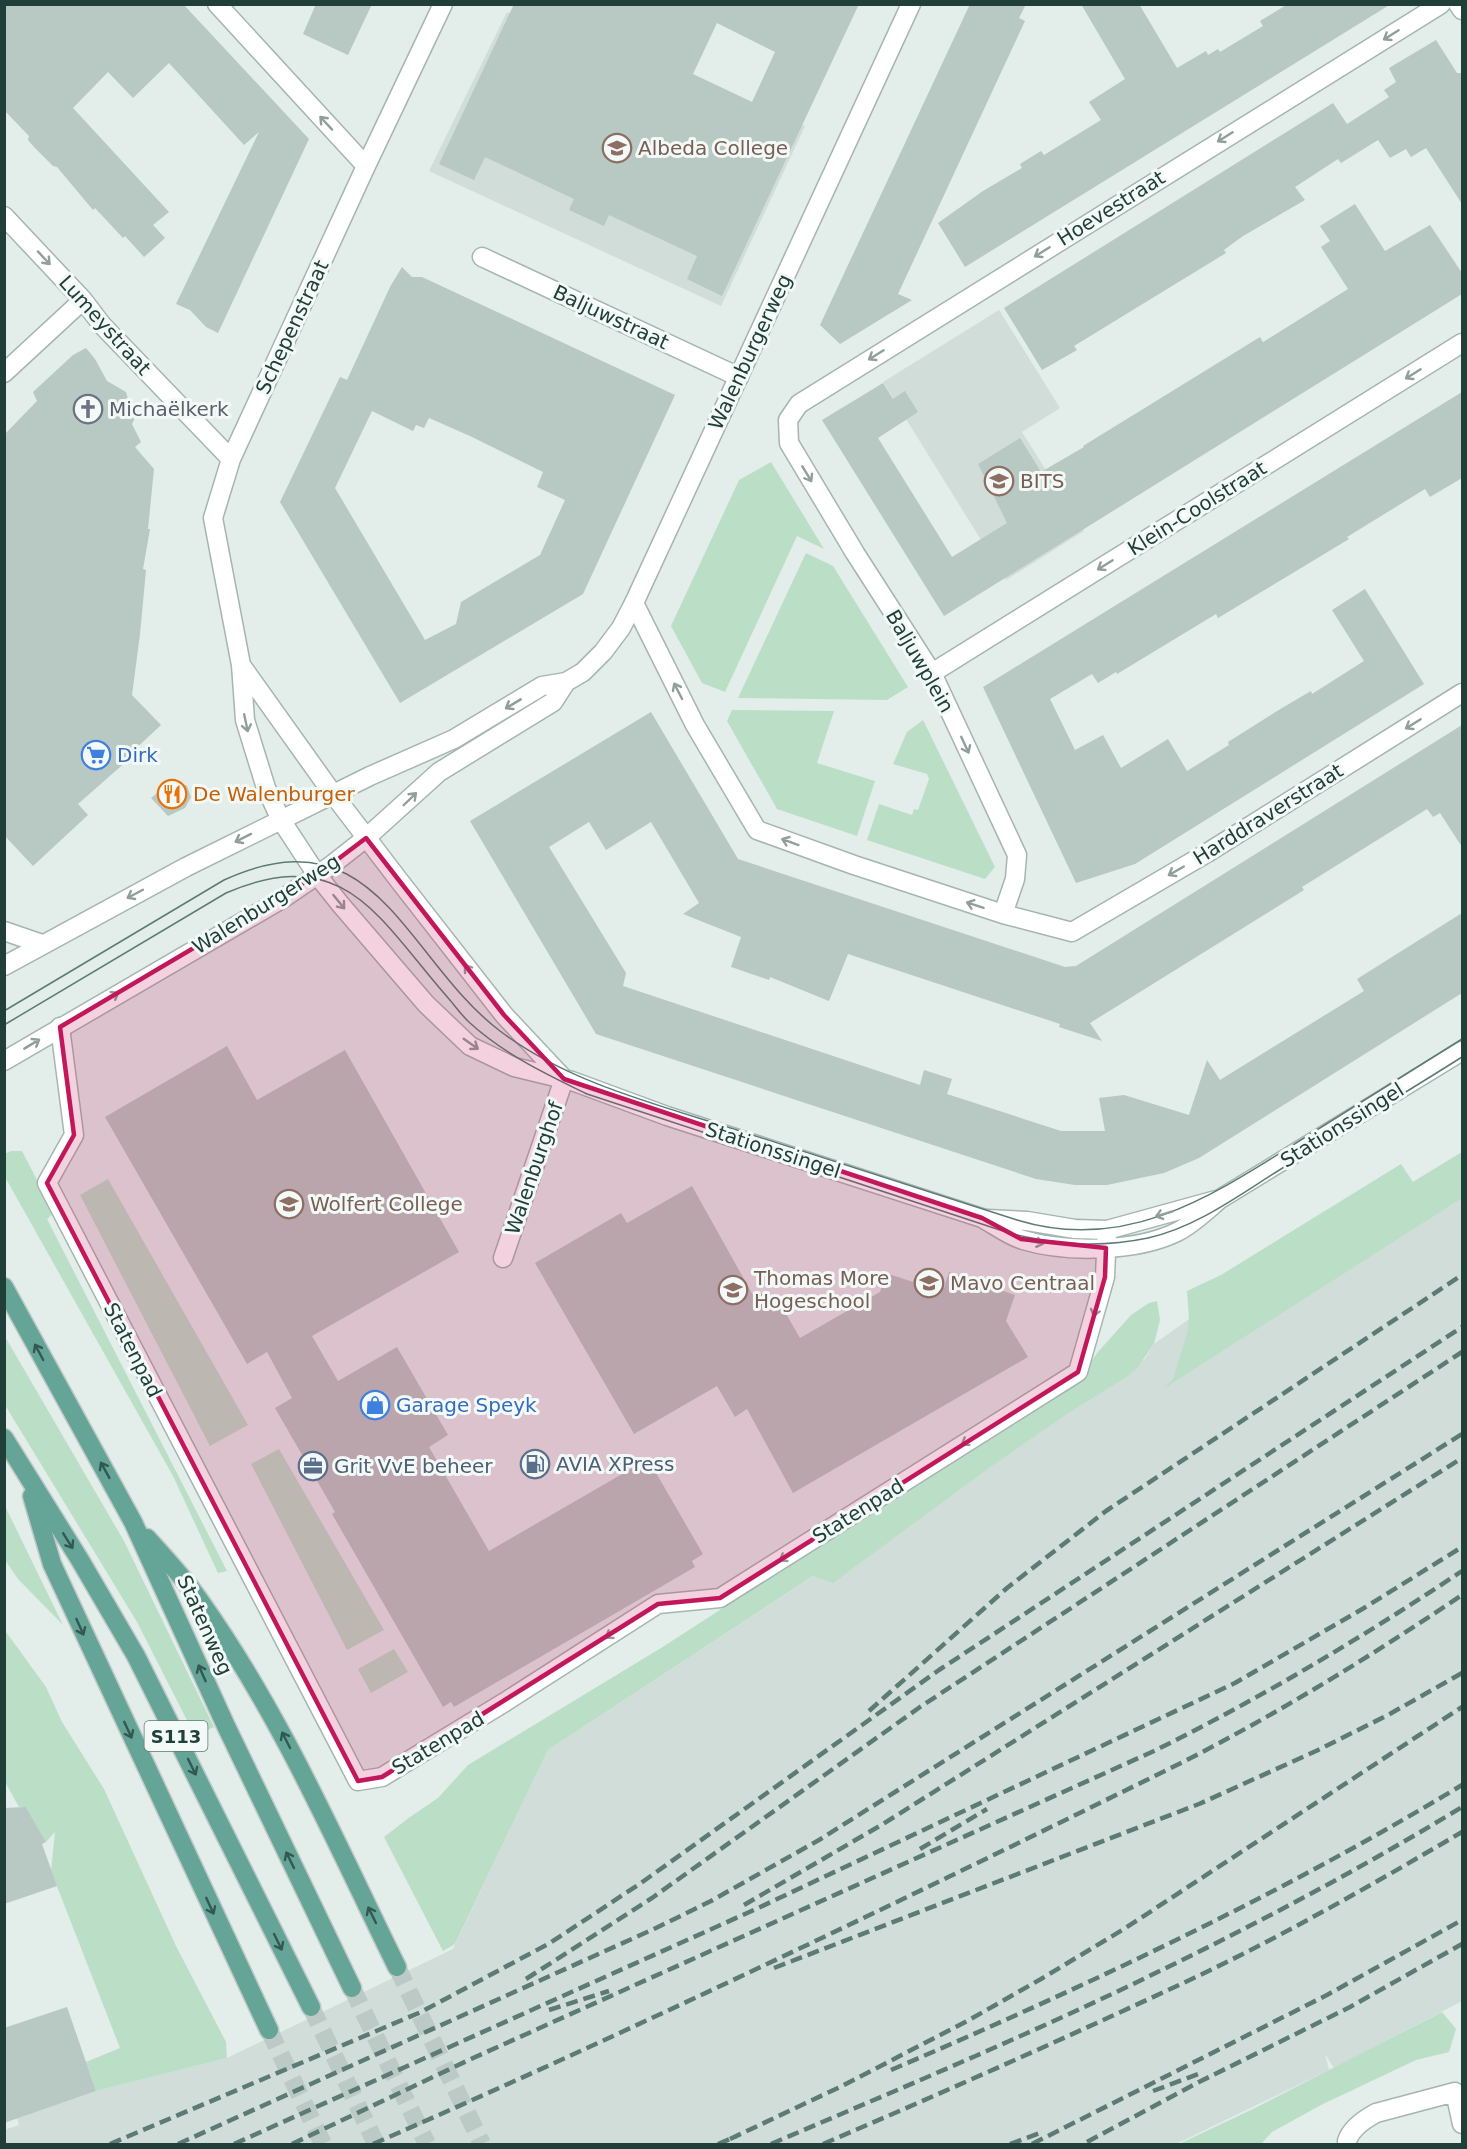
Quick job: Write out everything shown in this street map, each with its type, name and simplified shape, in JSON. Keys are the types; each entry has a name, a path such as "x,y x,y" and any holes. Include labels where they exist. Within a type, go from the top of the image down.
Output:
{"main road":[{"name":"Statenweg","path":"4,1287 133,1522 226,1726 352,1988"},
{"name":"S113","path":"4,1438 80,1560 136,1656 310,2007"},
{"name":"S113","path":"26,1474 52,1564 269,2030"},
{"name":"S113","path":"133,1522 199,1599 251,1678 282,1732 397,1967"}],"street":[{"path":"217,4 366,166"},
{"name":"Schepenstraat","path":"281,820 266,788 245,720 241,665 213,518 231,459 443,4"},
{"name":"Walenburgerweg","path":"4,966 186,867 333,794 454,740 542,686 566,682 583,672 603,652 621,628 634,603 911,4"},
{"name":"Hoevestraat","path":"788,420 799,404 1441,4"},
{"path":"1458,4 1462,10"},
{"name":"Lumeystraat","path":"4,216 83,300 102,325 231,459"},
{"name":"Baljuwstraat","path":"482,257 739,377"},
{"path":"4,373 83,300"},
{"name":"Klein-Coolstraat","path":"932,673 1462,343"},
{"name":"Baljuwplein","path":"788,420 789,443 855,553 932,673 1017,855 1015,879 1003,914"},
{"path":"634,603 695,725 758,830 854,865 1003,914"},
{"name":"Schepenstraat","path":"241,665 333,794"},
{"name":"Walenburgerweg","path":"4,1061 282,899 366,838 438,772 553,702 566,682"},
{"name":"Harddraverstraat","path":"1003,914 1072,932 1206,853 1462,693"},
{"name":"Stationssingel","path":"333,794 504,1015 564,1079"},
{"name":"Stationssingel","path":"281,820 317,875 426,1004 470,1046 513,1067 564,1079 667,1116 982,1218 1027,1221 1075,1229 1106,1239 1220,1198 1462,1050"},
{"path":"4,931 42,944"},
{"name":"Statenpad","path":"60,1027 74,1135 47,1183 358,1781 382,1777 658,1604 720,1598 1078,1372 1105,1277 1106,1239"},
{"name":"Walenburghof","path":"503,1258 564,1079"},
{"path":"1347,2141 1353,2131 1376,2113 1459,2091 1462,2124"}],"highlighted area":[{"path":"366,838 504,1015 564,1079 982,1218 1021,1239 1106,1248 1105,1277 1078,1372 720,1598 658,1604 382,1777 358,1781 47,1183 74,1135 60,1027 317,875"}],"shaded area":[{"name":"Albeda College","path":"507,12 587,50 596,31 805,126 721,306 429,171"},
{"name":"BITS","path":"999,310 1060,408 1022,432 1084,531 1006,580 883,382"},
{"path":"1462,1152 1462,2001 1334,2068 1325,2054 1329,2070 1176,2144 5,2144 4,2130 19,2125 17,2118 96,2091 227,2058 453,1949 548,1750 1145,1359 1154,1344 1189,1319"}],"green space":[{"path":"771,462 824,549 797,536 725,692 702,683 671,626 739,480"},
{"path":"806,553 833,566 908,687 887,700 738,698"},
{"path":"732,710 834,711 817,763 875,781 857,836 777,809 727,721"},
{"path":"923,720 995,867 985,879 867,840 879,804 912,815 914,809 918,810 929,779 927,774 893,764 907,732"},
{"path":"11,1151 22,1151 54,1213 47,1219 227,1571 218,1573 173,1476 5,1177 4,1154"},
{"path":"1462,1152 1462,1198 1163,1389 1173,1379 1187,1334 1189,1319 1187,1291 1221,1275 1401,1164 1413,1182"},
{"path":"108,1179 248,1425 210,1446 80,1195"},
{"path":"1157,1301 1160,1320 1154,1344 1138,1367 1128,1376 1067,1414 993,1465 833,1583 813,1576 548,1750 455,1944 443,1951 384,1837 438,1798 468,1765 661,1648 1070,1384 1084,1372 1097,1353 1131,1315 1149,1303"},
{"path":"4,1335 124,1541 214,1727 195,1736 137,1622 5,1405"},
{"path":"279,1449 384,1630 347,1650 251,1464"},
{"path":"4,1505 63,1625 18,1579 5,1560"},
{"path":"4,1629 46,1687 62,1722 104,1789 176,1946 226,2042 227,2058 96,2091 86,2062 120,2048 51,1871 55,1832 46,1842 26,1807 19,1807 5,1782"},
{"path":"394,1649 408,1672 371,1693 358,1669"},
{"path":"1442,2012 1456,2029 1449,2052 1416,2060 1321,2105 1272,2132 1261,2144 1179,2144 1255,2108"}],"building":[{"path":"4,4 183,4 309,139 218,333 206,327 190,310 176,304 259,132 244,145 169,63 133,98 108,72 73,108 169,212 153,225 165,238 144,257 95,208 93,210 57,167 53,166 34,147 28,140 29,136 4,110"},
{"path":"316,4 372,4 348,55 303,34"},
{"name":"Albeda College","path":"514,4 859,4 722,296 687,279 697,256 609,215 604,226 569,210 574,199 485,157 474,180 439,164","holes":["717,23 775,52 752,102 693,74"]},
{"path":"970,4 1026,4 1019,18 1025,21 898,294 912,300 840,344 820,325"},
{"path":"1081,4 1139,4 1177,68 1206,51 1208,55 1218,49 1220,52 1263,26 1260,21 1288,4 1391,4 965,267 938,223 983,191 1022,168 1020,164 1041,151 1044,155 1101,120 1089,102 1125,79"},
{"path":"1436,40 1457,73 1462,73 1462,204 1426,148 1411,157 1406,149 1390,158 1378,140 1341,163 1338,159 1295,187 1305,200 1243,236 1224,250 1226,253 1074,346 1077,350 1042,370 1004,308 1333,103 1347,124 1389,97 1384,90 1396,82 1389,68"},
{"path":"1355,204 1385,251 1430,225 1462,273 1462,294 944,616 822,420 883,383 893,399 905,391 918,412 878,438 952,557 1007,523 978,464 1020,438 1041,472 1260,337 1263,342 1348,289 1321,247 1330,241 1320,226"},
{"path":"402,267 412,277 422,277 675,395 583,594 400,703 280,502 340,377 347,380 390,287","holes":["372,411 413,431 416,425 424,428 429,418 470,436 543,472 537,487 565,500 540,555 461,602 456,624 425,640 335,488"]},
{"path":"86,348 107,381 126,392 134,420 132,424 141,442 135,447 154,469 148,529 150,529 143,569 146,570 140,634 132,695 161,725 131,753 128,760 78,804 88,815 33,866 4,835 4,435 37,401 33,392 73,355"},
{"path":"1462,392 1462,478 1430,497 1425,489 1347,537 1349,539 1218,618 1216,614 1117,674 1116,672 1098,683 1092,674 1050,699 1075,750 1103,735 1121,768 1168,739 1187,771 1282,708 1311,691 1312,694 1364,661 1332,610 1365,589 1424,684 1135,864 1076,883 983,687"},
{"path":"651,712 738,859 1065,967 1076,966 1462,725 1462,847 1440,813 1433,817 1427,809 1302,887 1304,890 1090,1023 1102,1041 1059,1027 1060,1024 848,954 829,1001 770,977 769,980 731,967 741,937 683,914 699,903 651,822 606,850 589,822 549,847 626,973 623,986 920,1085 924,1070 952,1079 947,1094 1061,1131 1105,1131 1099,1098 1124,1095 1189,1115 1207,1060 1220,1080 1364,991 1357,979 1462,913 1462,993 1199,1158 1164,1173 1107,1185 1075,1185 1036,1179 596,1034 470,821"},
{"path":"175,780 187,786 191,797 185,808 168,816 151,798"},
{"path":"227,1046 257,1100 345,1050 459,1252 312,1336 338,1381 397,1347 448,1435 429,1447 489,1551 648,1459 703,1554 692,1561 695,1567 454,1707 451,1702 443,1707 332,1514 335,1512 275,1408 292,1398 267,1352 247,1364 105,1117"},
{"path":"692,1186 754,1297 762,1293 773,1312 782,1307 800,1338 880,1292 886,1273 913,1282 914,1278 944,1288 949,1272 1015,1295 1006,1321 1028,1357 793,1493 747,1409 735,1417 717,1386 634,1434 535,1263 621,1213 627,1223"},
{"path":"26,1807 46,1842 42,1844 57,1886 4,1904 4,1808"},
{"path":"67,2007 96,2091 4,2123 4,2028"}],"tunnel":[{"path":"397,1967 482,2144"},
{"path":"352,1988 427,2144"},
{"path":"311,2007 376,2144"},
{"path":"269,2030 323,2144"}],"tram line":[{"path":"4,1011 224,880 276,863 318,864 353,878 383,902 467,1001 500,1031 555,1065 645,1101 1017,1220 1059,1229 1098,1229 1136,1223 1172,1211 1208,1195 1243,1176 1462,1039"},
{"path":"4,1025 226,893 267,879 302,877 331,883 357,897 380,917 470,1023 511,1054 587,1094 1009,1233 1078,1244 1113,1243 1148,1238 1201,1218 1462,1057"}],"railway":[{"path":"869,1711 1007,1588 1106,1511 1462,1275"},
{"path":"110,2144 421,2012 550,1943 641,1883 939,1670 1462,1327"},
{"path":"526,1979 652,1898 920,1707 1462,1352"},
{"path":"178,2144 711,1901 819,1840 1462,1434"},
{"path":"744,1905 883,1824 1462,1458"},
{"path":"234,2144 756,1909 1235,1683 1364,1608 1462,1547"},
{"path":"292,2144 471,2059 1154,1751 1311,1666 1462,1571"},
{"path":"373,2144 576,2053 779,1958 1181,1763 1324,1683 1462,1595"},
{"path":"774,1968 1199,1804 1316,1751 1388,1715 1462,1673"},
{"path":"730,2139 842,2086 969,2020 1041,1979 1124,1929 1462,1707"},
{"path":"891,2070 1037,2006 1182,1937 1324,1864 1462,1785"},
{"path":"771,2144 1119,1991 1317,1890 1462,1807"},
{"path":"920,1849 987,1809"},
{"path":"823,2144 957,2086 1215,1968 1322,1912 1462,1832"},
{"path":"1032,2144 1327,1995 1462,1920"},
{"path":"1087,2142 1199,2082 1350,2007 1462,1944"},
{"path":"549,2010 609,1991"},
{"path":"1153,2091 1201,2073"},
{"path":"1010,2144 1040,2133"},
{"path":"718,2144 737,2136"}],"place":[{"name":"Albeda College","path":"617,148"},
{"name":"Michaëlkerk","path":"88,409"},
{"name":"BITS","path":"999,481"},
{"name":"Dirk","path":"96,755"},
{"name":"De Walenburger","path":"172,794"},
{"name":"Wolfert College","path":"289,1204"},
{"name":"Mavo Centraal","path":"929,1283"},
{"name":"Thomas More Hogeschool","path":"733,1290"},
{"name":"Garage Speyk","path":"375,1405"},
{"name":"AVIA XPress","path":"535,1464"},
{"name":"Grit VvE beheer","path":"313,1466"}]}
